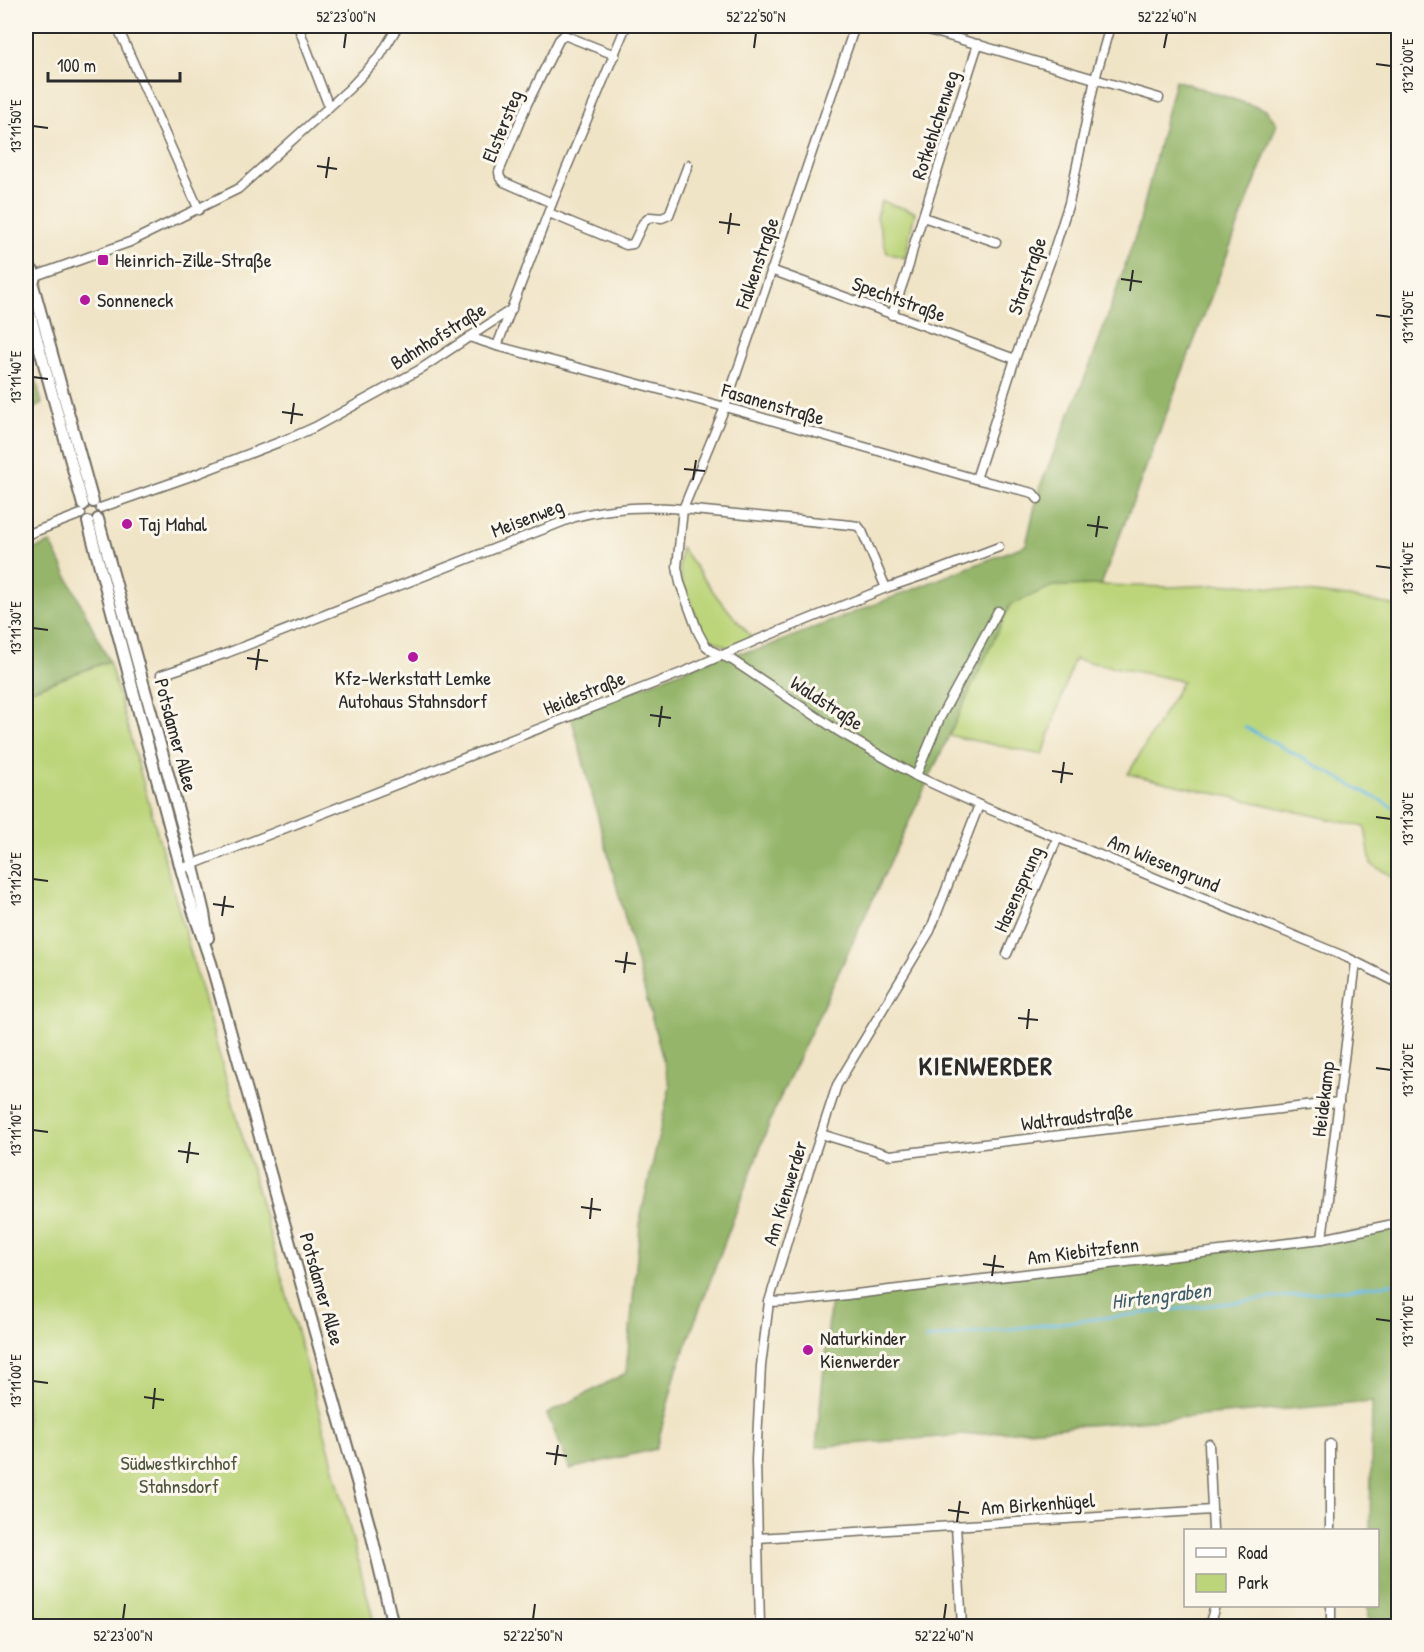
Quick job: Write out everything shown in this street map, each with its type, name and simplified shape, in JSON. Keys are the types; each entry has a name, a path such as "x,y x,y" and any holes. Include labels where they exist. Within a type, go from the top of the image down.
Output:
{"street":[{"path":"117,26 199,210"},
{"path":"298,26 329,107"},
{"path":"31,283 130,242 238,189 349,88 380,56 398,26"},
{"name":"Bahnhofstraße","path":"26,535 194,475 304,432 419,370 512,309 552,203 626,26"},
{"name":"Falkenstraße","path":"683,509 725,407 855,26"},
{"path":"915,26 1159,98"},
{"name":"Starstraße","path":"976,479 1070,203 1095,79 1110,26"},
{"name":"Elstersteg","path":"552,203 504,183 500,178 499,172 527,104 559,40 564,35 615,55"},
{"name":"Rotkehlchenweg","path":"892,315 978,44"},
{"path":"549,213 626,245 633,244 643,223 650,217 662,218 669,214 688,165"},
{"path":"923,217 996,242"},
{"path":"26,266 33,271 31,283"},
{"name":"Spechtstraße","path":"771,270 1015,359"},
{"name":"Potsdamer Allee","path":"31,283 181,869 211,963 367,1516 393,1626"},
{"name":"Potsdamer Allee","path":"26,299 91,512 193,865 204,913 211,963"},
{"path":"497,346 512,309"},
{"name":"Fasanenstraße","path":"469,337 976,479 1034,493 1038,499"},
{"name":"Meisenweg","path":"161,675 226,653 575,517 617,508 683,509 858,526 886,588"},
{"name":"Waldstraße","path":"683,509 677,567 680,583 705,645 712,651 732,660 838,731 916,776"},
{"name":"Heidestraße","path":"181,869 686,671 886,588 999,547"},
{"path":"916,776 940,718 998,610"},
{"name":"Am Wiesengrund","path":"916,776 979,806 1346,957 1398,983"},
{"name":"Am Kienwerder","path":"760,1626 756,1460 761,1366 769,1302 837,1085 930,931 979,806"},
{"name":"Hasensprung","path":"1007,954 1058,837"},
{"name":"Heidekamp","path":"1322,1239 1356,962"},
{"name":"Waltraudstraße","path":"820,1134 890,1155 1339,1102"},
{"name":"Am Kiebitzfenn","path":"769,1302 805,1300 1322,1239 1398,1222"},
{"path":"1209,1444 1213,1529"},
{"path":"1330,1444 1330,1529"},
{"name":"Am Birkenhügel","path":"758,1538 956,1530 1212,1510"},
{"path":"956,1530 962,1626"},
{"path":"1209,1626 1214,1607"},
{"path":"1331,1607 1331,1626"}],"green space":[{"path":"1175,80 1266,110 1277,124 1101,585 1053,586 1010,605 774,1111 677,1369 656,1449 570,1469 547,1414 626,1373 641,1215 670,1086 571,716 721,655 758,650 1026,545 1039,489 1094,355 1139,225"},
{"path":"881,201 915,212 905,258 887,253 877,217"},
{"path":"36,379 42,404 26,412 26,382"},
{"path":"51,543 109,661 26,692 26,552"},
{"path":"681,547 718,598 754,640 730,649 704,637 682,582 679,567"},
{"path":"1240,584 1348,597 1398,606 1398,880 1371,864 1365,827 1128,774 1183,681 1074,659 1043,755 938,733 1010,604 1051,586 1170,587"},
{"name":"Südwestkirchhof Stahnsdorf","path":"109,661 317,1403 375,1626 26,1626 26,692"},
{"path":"1398,1226 1398,1626 1368,1626 1368,1607 1379,1607 1379,1529 1370,1529 1372,1402 816,1447 831,1299"}],"waterway":[{"path":"1245,727 1398,810"},
{"name":"Hirtengraben","path":"926,1339 1398,1283"}],"place":[{"name":"Heinrich-Zille-Straße","path":"103,260"},
{"name":"Sonneneck","path":"85,300"},
{"name":"Taj Mahal","path":"127,524"},
{"name":"Kfz-Werkstatt Lemke Autohaus Stahnsdorf","path":"413,657"},
{"name":"Naturkinder Kienwerder","path":"808,1350"}],"district":[{"name":"KIENWERDER","path":"986,1066"}]}
